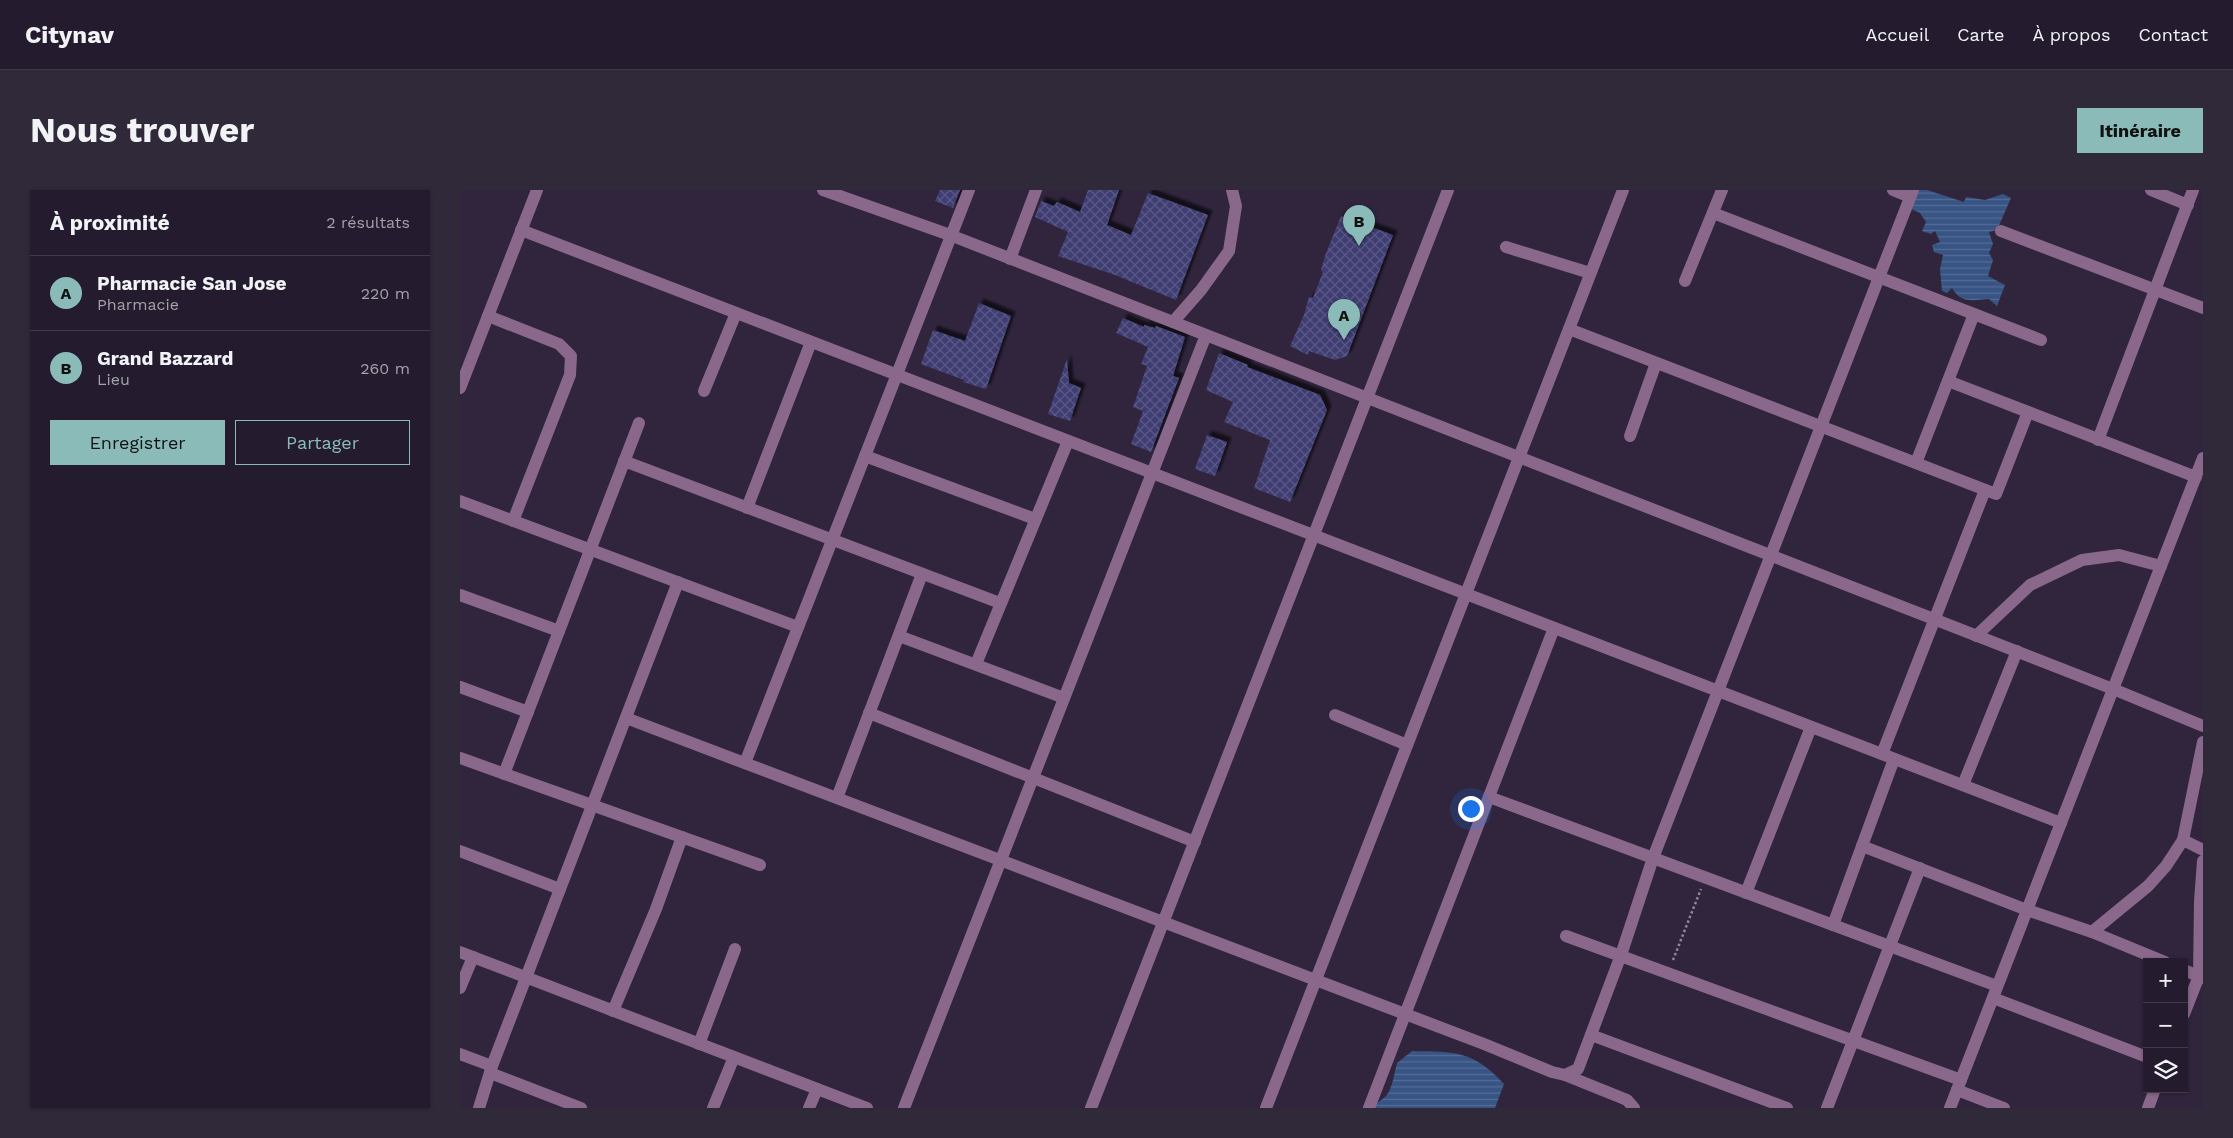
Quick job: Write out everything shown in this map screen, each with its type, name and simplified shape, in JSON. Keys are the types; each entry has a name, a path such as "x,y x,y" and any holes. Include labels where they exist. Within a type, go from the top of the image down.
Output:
{"street":[{"path":"460,388 537,190"},
{"path":"823,190 950,236 1173,322 2113,689 2203,726"},
{"path":"746,763 969,190"},
{"path":"1010,259 1036,190"},
{"path":"1173,322 1201,290 1229,251 1236,206 1232,190"},
{"path":"1091,1108 1448,190"},
{"path":"1266,1108 1623,190"},
{"path":"1685,281 1722,190"},
{"path":"1565,1075 1578,1069 1621,955 1653,858 1911,193 1893,190"},
{"path":"2151,190 2188,204"},
{"path":"2098,440 2194,190"},
{"path":"1712,213 2041,340"},
{"path":"521,230 2061,823"},
{"path":"2001,231 2203,308"},
{"path":"1506,247 1590,273"},
{"path":"704,391 736,313"},
{"path":"1916,463 1974,314"},
{"path":"488,316 559,344 570,356 570,374 513,521"},
{"path":"1569,329 1996,494 2028,412"},
{"path":"904,1108 1206,335"},
{"path":"746,508 811,342"},
{"path":"1630,436 1656,363"},
{"path":"1948,381 2098,440 2199,475"},
{"path":"504,774 639,423"},
{"path":"976,664 1068,441"},
{"path":"865,456 1035,519"},
{"path":"1950,1108 2161,566 2199,475 2203,458"},
{"path":"624,462 1000,603"},
{"path":"1882,754 1985,490"},
{"path":"460,501 798,627"},
{"path":"1976,636 2030,585 2082,560 2119,555 2161,566"},
{"path":"837,798 922,574"},
{"path":"479,1108 491,1069 678,582"},
{"path":"460,595 559,631"},
{"path":"1369,1108 1554,628"},
{"path":"899,636 1064,698"},
{"path":"1963,785 2016,651"},
{"path":"460,687 528,712"},
{"path":"869,713 1194,842"},
{"path":"1335,714 1407,745"},
{"path":"626,718 1405,1014 1552,1072 1565,1075 1627,1100 1634,1108"},
{"path":"1746,893 1811,727"},
{"path":"2092,932 2148,886 2166,866 2183,840 2203,742"},
{"path":"460,758 760,865"},
{"path":"1833,925 1894,759"},
{"path":"1489,797 1890,946 2143,1054"},
{"path":"613,1011 656,909 682,836"},
{"path":"2183,840 2203,850"},
{"path":"1862,846 2027,910 2092,932 2155,958"},
{"path":"460,851 560,889"},
{"path":"2188,1005 2201,977 2200,901 2203,861"},
{"path":"1828,1108 1920,868"},
{"path":"1566,936 1853,1041 1959,1085 2004,1108"},
{"path":"699,1044 735,949"},
{"path":"460,952 866,1108"},
{"path":"460,988 473,957"},
{"path":"2188,972 2201,977"},
{"path":"1591,1035 1788,1108"},
{"path":"460,1054 576,1107"},
{"path":"714,1108 734,1057"},
{"path":"809,1108 817,1089"},
{"path":"2148,1108 2154,1093"}],"path":[{"path":"1668,973 1706,878"}],"water":[{"path":"1916,190 1927,190 1964,202 1966,197 1985,200 2003,194 2011,198 1997,230 1989,232 1993,244 1989,253 1993,260 1988,276 2005,285 1997,306 1989,299 1963,299 1952,288 1947,293 1942,291 1940,269 1943,255 1934,252 1932,245 1940,242 1935,231 1931,234 1922,231 1926,222 1920,213 1911,209"},
{"path":"1412,1051 1452,1053 1473,1059 1483,1065 1504,1084 1495,1108 1374,1108 1386,1096 1392,1085 1397,1063"}],"building":[{"path":"940,190 960,190 953,208 935,201"},
{"path":"1088,190 1119,190 1107,225 1131,235 1148,193 1208,215 1176,300 1115,275 1058,256 1068,232 1035,217 1041,201 1054,206 1057,202 1080,212"},
{"path":"1341,216 1393,235 1347,356 1335,360 1309,351 1308,355 1290,346 1304,315 1309,297 1313,298 1323,272 1321,270 1325,256"},
{"path":"979,303 1011,316 986,389 963,382 964,380 921,364 933,330 965,341"},
{"path":"1123,318 1144,327 1144,325 1155,328 1156,326 1185,337 1173,376 1179,378 1151,452 1131,444 1143,411 1133,407 1147,366 1141,364 1148,347 1116,333"},
{"path":"1219,353 1248,365 1247,367 1320,395 1327,410 1290,502 1254,488 1270,440 1224,422 1233,402 1206,390"},
{"path":"1067,359 1069,383 1081,388 1070,421 1048,414"},
{"path":"1207,435 1227,442 1215,476 1195,469"}],"place":[{"name":"Grand Bazzard","path":"1359,246"},
{"name":"Pharmacie San Jose","path":"1344,340"}]}
